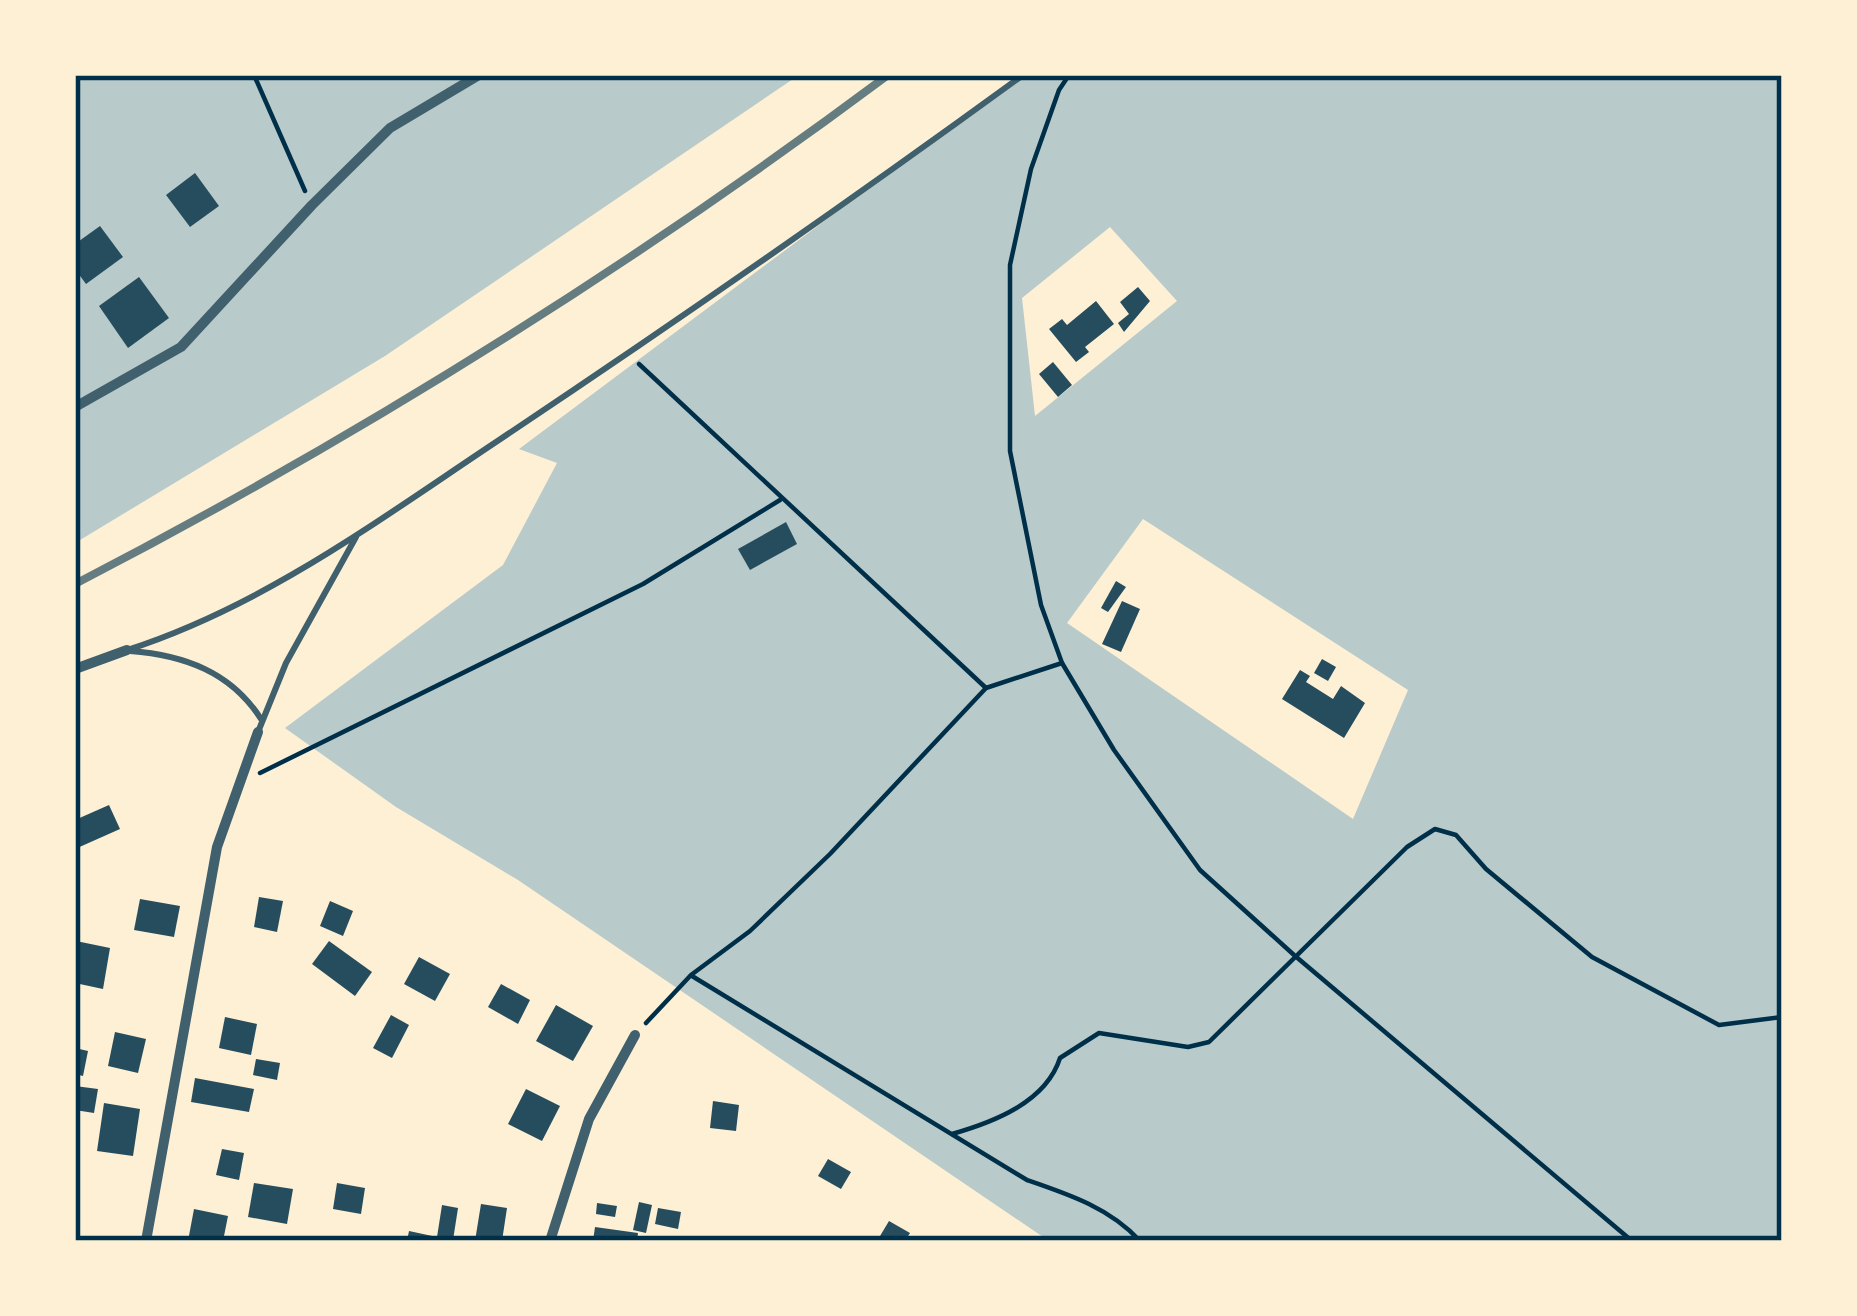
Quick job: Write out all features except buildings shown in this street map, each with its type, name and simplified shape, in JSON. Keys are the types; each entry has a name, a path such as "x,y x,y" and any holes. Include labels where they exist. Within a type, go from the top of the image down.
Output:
{"street":[{"path":"75,407 182,347 390,128 479,75"},
{"path":"75,669 127,650"},
{"path":"146,1241 218,847 260,727"},
{"path":"550,1241 589,1119 635,1035"}],"lane":[{"path":"127,650 281,584 628,354 1023,75"},
{"path":"260,727 296,645 358,534"},
{"path":"127,650 164,653 229,681 260,727"}],"path":[{"path":"254,75 312,205"},
{"path":"1069,75 1059,89 1031,169 1010,265 1010,451 1042,605 1062,664 1114,750 1200,870 1632,1241"},
{"path":"628,354 986,688"},
{"path":"240,783 643,584 780,500"},
{"path":"635,1035 691,975 751,931 830,854 986,688 1062,664"},
{"path":"952,1134 990,1123 1039,1095 1054,1078 1060,1058 1099,1033 1188,1047 1209,1042 1407,847 1435,829 1456,835 1486,869 1592,957 1719,1025 1782,1017"},
{"path":"691,975 1027,1180 1072,1196 1125,1224 1140,1241"}],"shaded area":[{"path":"75,75 799,75 385,356 75,543"},
{"path":"1020,75 1782,75 1782,1241 1049,1241 518,880 396,807 285,728 503,565 557,463 519,449","holes":["1110,227 1177,301 1035,416 1022,298","1143,519 1408,690 1353,819 1067,623"]}],"railway":[{"path":"75,584 286,469 492,346 693,214 888,75"}]}
